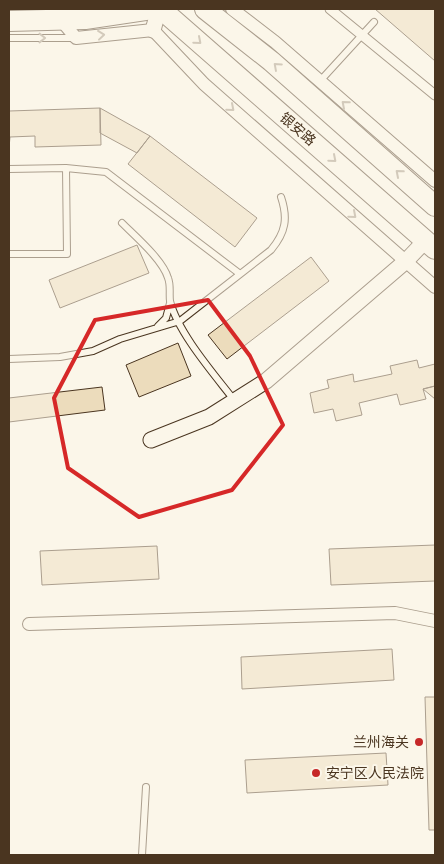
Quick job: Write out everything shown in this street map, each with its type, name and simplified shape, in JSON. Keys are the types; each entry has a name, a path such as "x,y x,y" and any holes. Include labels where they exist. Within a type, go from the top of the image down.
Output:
{"main road":[{"path":"9,21 84,19 152,9"},
{"name":"银安路","path":"160,9 430,245"},
{"path":"205,9 271,61 435,206"}],"street":[{"path":"152,30 160,9"},
{"path":"232,9 320,81 435,181"},
{"path":"330,9 435,96"},
{"path":"61,20 76,38 152,30"},
{"path":"152,30 204,84 435,287"},
{"path":"151,440 209,417 266,381 406,262 430,245"},
{"path":"29,624 395,613 435,622"}],"lane":[{"path":"320,81 374,22"},
{"path":"9,38 76,38"},
{"path":"9,169 66,168 106,172 240,274"},
{"path":"9,254 67,254 66,168"},
{"path":"9,359 60,357 93,351 120,339 180,322 272,250 281,239 286,225 286,211 281,197"},
{"path":"122,223 154,257 168,277 170,302 166,318 152,329"},
{"path":"170,302 197,353 235,400"},
{"path":"142,855 146,787"}],"highlighted area":[{"path":"208,300 250,356 283,425 232,490 139,517 68,468 54,398 95,320"}],"building":[{"path":"375,9 435,9 435,61"},
{"path":"100,108 101,145 35,147 35,136 10,137 9,148 9,111"},
{"path":"100,108 150,136 137,153 100,133"},
{"path":"150,136 257,218 235,247 128,164"},
{"path":"137,245 149,273 60,308 49,280"},
{"path":"311,257 329,281 227,359 208,335"},
{"path":"178,343 191,376 139,397 126,365"},
{"path":"417,360 419,368 435,364 435,386 423,389 426,399 400,405 397,394 359,403 362,415 336,421 333,409 314,413 310,393 329,388 327,380 353,374 354,382 392,374 390,366"},
{"path":"435,386 435,399 423,389"},
{"path":"102,387 105,410 9,422 9,398"},
{"path":"435,545 435,581 331,585 329,549"},
{"path":"157,546 159,579 42,585 40,551"},
{"path":"392,649 394,680 242,689 241,657"},
{"path":"425,697 435,697 435,830 429,830"},
{"name":"安宁区人民法院","path":"386,753 388,785 247,793 245,760"}],"place":[{"name":"兰州海关","path":"419,742"},
{"name":"安宁区人民法院","path":"316,773"}]}
